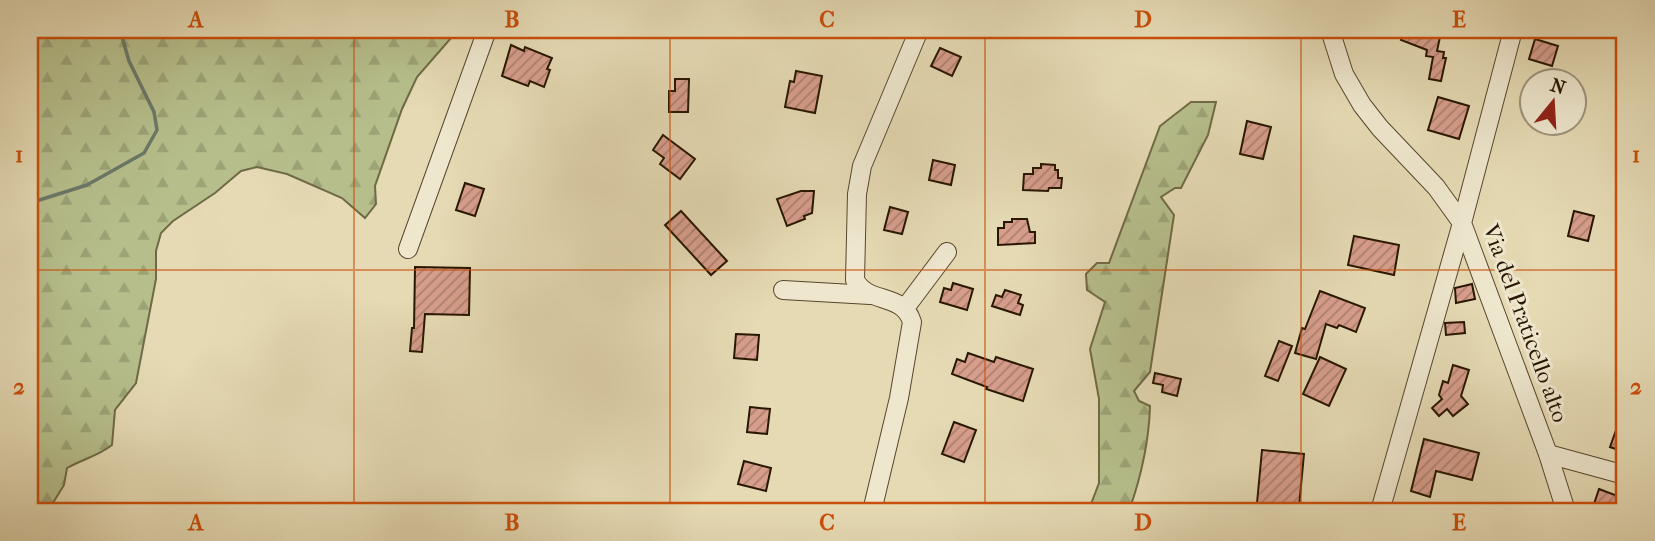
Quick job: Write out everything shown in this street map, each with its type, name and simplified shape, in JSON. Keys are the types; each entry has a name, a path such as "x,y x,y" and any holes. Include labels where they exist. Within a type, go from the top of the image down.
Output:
{"street":[{"path":"408,249 487,30"},
{"path":"872,295 862,290 854,276 856,194 862,166 919,30"},
{"path":"1330,30 1344,74 1362,105 1436,187 1462,223 1380,511"},
{"name":"Via del Praticello alto","path":"1513,30 1462,223 1548,454 1566,511"},
{"path":"905,309 947,252"},
{"path":"783,290 872,295 890,299 905,309 911,317 912,330 899,398 872,511"},
{"path":"1548,454 1625,475"}],"green space":[{"path":"30,30 458,30 417,77 402,109 375,186 376,204 365,218 342,198 287,174 257,167 241,171 215,193 173,221 161,233 156,251 156,279 136,383 115,410 112,445 67,468 64,485 48,511 30,511"},
{"path":"1191,102 1216,102 1208,135 1181,188 1175,188 1161,197 1174,215 1150,372 1134,391 1139,401 1150,406 1146,446 1137,485 1129,511 1082,511 1091,504 1099,483 1099,399 1090,349 1105,302 1087,290 1086,274 1097,263 1109,263 1160,126"}],"building":[{"path":"1405,30 1418,30 1417,33 1440,37 1437,51 1444,52 1443,58 1446,58 1441,81 1429,79 1433,57 1426,56 1427,50 1401,40"},
{"path":"1535,39 1558,46 1552,66 1529,59"},
{"path":"511,45 524,51 525,47 552,58 544,87 530,81 528,86 502,76"},
{"path":"940,48 961,57 952,76 931,66"},
{"path":"796,71 822,76 815,113 785,107 790,81 794,82"},
{"path":"675,79 689,79 688,112 669,112 669,91 675,91"},
{"path":"1438,97 1469,106 1459,139 1428,130"},
{"path":"1247,121 1271,127 1263,159 1240,154"},
{"path":"663,135 695,159 680,179 660,164 664,158 653,150"},
{"path":"933,160 955,165 951,185 929,180"},
{"path":"1041,164 1055,165 1058,178 1062,178 1061,188 1049,188 1048,191 1023,190 1024,174 1033,174 1033,168 1041,168"},
{"path":"465,183 484,189 475,216 456,210"},
{"path":"801,191 814,191 812,213 787,226 777,199"},
{"path":"890,207 908,212 902,234 884,230"},
{"path":"681,211 727,261 711,275 665,225"},
{"path":"1574,211 1594,216 1588,241 1568,236"},
{"path":"1012,219 1027,219 1030,232 1035,232 1035,243 998,245 998,228 1004,228 1004,222 1012,222"},
{"path":"1354,236 1399,245 1394,275 1348,265"},
{"path":"415,267 470,268 469,315 425,314 422,352 410,351 414,328"},
{"path":"953,283 973,289 967,310 940,302 944,288 951,290"},
{"path":"1472,284 1475,299 1456,303 1455,288"},
{"path":"1005,290 1021,295 1018,303 1023,305 1020,315 992,306 996,295 1002,297"},
{"path":"1320,291 1365,308 1356,332 1339,325 1337,328 1326,324 1316,359 1295,353 1302,328 1305,329"},
{"path":"1464,322 1465,333 1446,335 1445,323"},
{"path":"736,334 759,335 757,360 734,358"},
{"path":"1279,341 1292,346 1278,381 1265,376"},
{"path":"968,353 994,362 996,357 1033,369 1023,401 952,374 957,359 965,362"},
{"path":"1320,357 1346,369 1329,406 1303,394"},
{"path":"1453,365 1469,370 1461,396 1468,404 1453,416 1447,409 1439,416 1432,408 1442,399 1439,395 1443,381 1448,383"},
{"path":"1155,373 1181,379 1177,396 1162,392 1163,385 1153,383"},
{"path":"750,407 770,409 767,434 747,432"},
{"path":"1625,408 1625,452 1610,447"},
{"path":"954,422 976,430 964,462 942,454"},
{"path":"1424,439 1479,453 1472,480 1436,471 1430,497 1411,491"},
{"path":"1262,450 1304,454 1299,507 1257,503"},
{"path":"744,461 771,468 766,491 738,484"},
{"path":"1599,489 1623,498 1619,511 1607,511 1608,508 1594,504"}],"waterway":[{"path":"30,203 87,185 144,153 157,130 154,112 129,61 120,30"}]}
